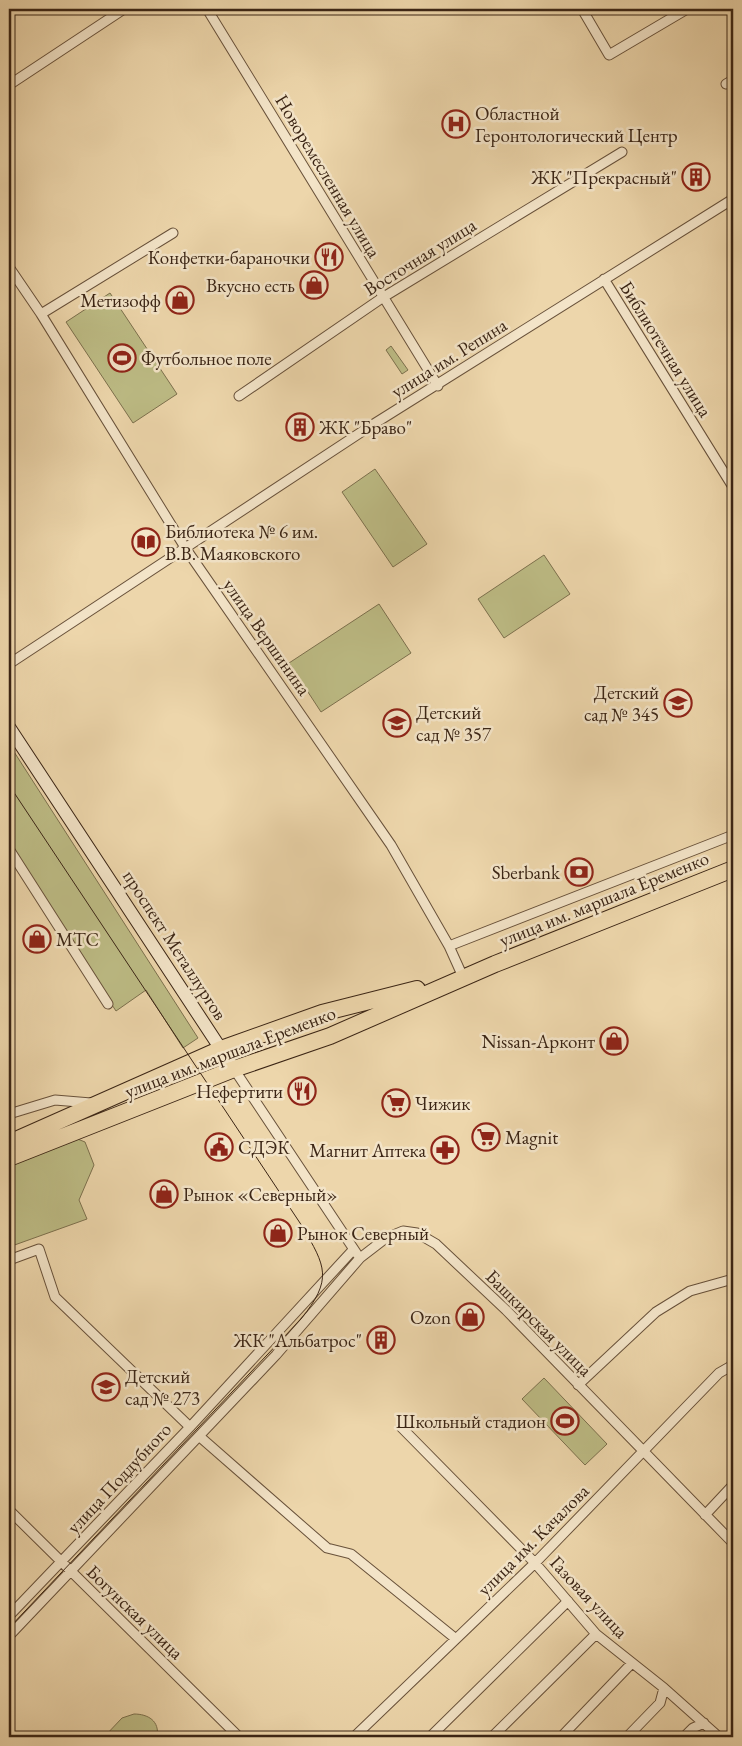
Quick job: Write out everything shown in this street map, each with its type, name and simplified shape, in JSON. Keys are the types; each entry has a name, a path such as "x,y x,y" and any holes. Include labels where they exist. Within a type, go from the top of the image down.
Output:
{"highway":[{"name":"улица им. маршала Еременко","path":"9,1158 234,1069 330,1036 462,977 733,869"},
{"name":"улица им. маршала Еременко","path":"9,1143 221,1049 322,1014 462,977"},
{"path":"322,1014 328,1018 331,1028 330,1036"},
{"path":"94,1104 93,1112 101,1123"}],"main road":[{"name":"проспект Металлургов","path":"9,727 234,1069"}],"street":[{"path":"9,85 124,9"},
{"name":"Новоремесленная улица","path":"207,9 300,158 382,298 438,386"},
{"path":"582,9 609,55 687,9"},
{"name":"Восточная улица","path":"239,396 382,298 622,152"},
{"name":"улица им. Репина","path":"9,664 369,427 438,386 733,199"},
{"path":"41,314 173,234"},
{"name":"улица Вершинина","path":"9,267 41,314 186,549 391,844 448,946 462,977"},
{"name":"Библиотечная улица","path":"604,279 733,487"},
{"path":"448,946 733,835"},
{"path":"9,849 108,1004"},
{"name":"проспект Металлургов","path":"234,1069 360,1258"},
{"path":"9,1114 55,1100 94,1104"},
{"name":"Башкирская улица","path":"310,1316 360,1258 386,1238 403,1231 417,1233 426,1237 506,1310 733,1543"},
{"path":"9,1260 39,1249 55,1296 190,1426"},
{"name":"улица Поддубного","path":"9,1616 190,1426 353,1250"},
{"path":"578,1385 656,1312 690,1291 733,1279"},
{"name":"улица Поддубного","path":"9,1636 276,1355 310,1316"},
{"name":"улица им. Качалова","path":"354,1737 535,1564 719,1373 733,1365"},
{"name":"Газовая улица","path":"401,1427 535,1564 596,1634 664,1688 719,1737"},
{"path":"199,1436 328,1548 351,1554 456,1639"},
{"path":"705,1514 733,1485"},
{"name":"Богунская улица","path":"9,1510 239,1737"},
{"path":"430,1737 568,1601"},
{"path":"492,1737 596,1634"},
{"path":"561,1737 632,1663"},
{"path":"627,1737 660,1703 664,1688"},
{"path":"684,1737 693,1728 704,1723"}],"shaded area":[{"name":"Футбольное поле","path":"110,293 177,394 133,423 66,322"},
{"path":"391,346 408,370 402,374 386,350"},
{"path":"375,469 427,544 393,567 342,492"},
{"path":"544,555 570,594 504,638 478,599"},
{"path":"379,604 411,653 321,712 289,663"},
{"path":"9,744 198,1038 183,1048 146,990 116,1011 9,847"},
{"path":"75,1138 85,1142 94,1165 79,1200 87,1219 9,1247 9,1165"},
{"name":"Школьный стадион","path":"544,1378 607,1444 585,1465 522,1399"},
{"path":"134,1714 144,1715 155,1723 157,1737 104,1737 122,1718"}],"tram line":[{"path":"9,785 302,1226 321,1263 322,1273 322,1283 318,1293 301,1319 9,1628"}],"place":[{"name":"Областной Геронтологический Центр","path":"456,124"},
{"name":"ЖК \"Прекрасный\"","path":"696,177"},
{"name":"Конфетки-бараночки","path":"329,257"},
{"name":"Вкусно есть","path":"314,285"},
{"name":"Метизофф","path":"180,300"},
{"name":"Футбольное поле","path":"122,358"},
{"name":"ЖК \"Браво\"","path":"300,427"},
{"name":"Библиотека № 6 им. В.В. Маяковского","path":"146,542"},
{"name":"Детский сад № 345","path":"678,703"},
{"name":"Детский сад № 357","path":"397,723"},
{"name":"Sberbank","path":"579,872"},
{"name":"МТС","path":"37,939"},
{"name":"Nissan-Арконт","path":"614,1041"},
{"name":"Нефертити","path":"302,1091"},
{"name":"Чижик","path":"396,1103"},
{"name":"Magnit","path":"486,1137"},
{"name":"СДЭК","path":"219,1147"},
{"name":"Магнит Аптека","path":"445,1150"},
{"name":"Рынок «Северный»","path":"164,1194"},
{"name":"Рынок Северный","path":"278,1233"},
{"name":"Ozon","path":"470,1317"},
{"name":"ЖК \"Альбатрос\"","path":"381,1340"},
{"name":"Детский сад № 273","path":"106,1387"},
{"name":"Школьный стадион","path":"565,1421"}]}
